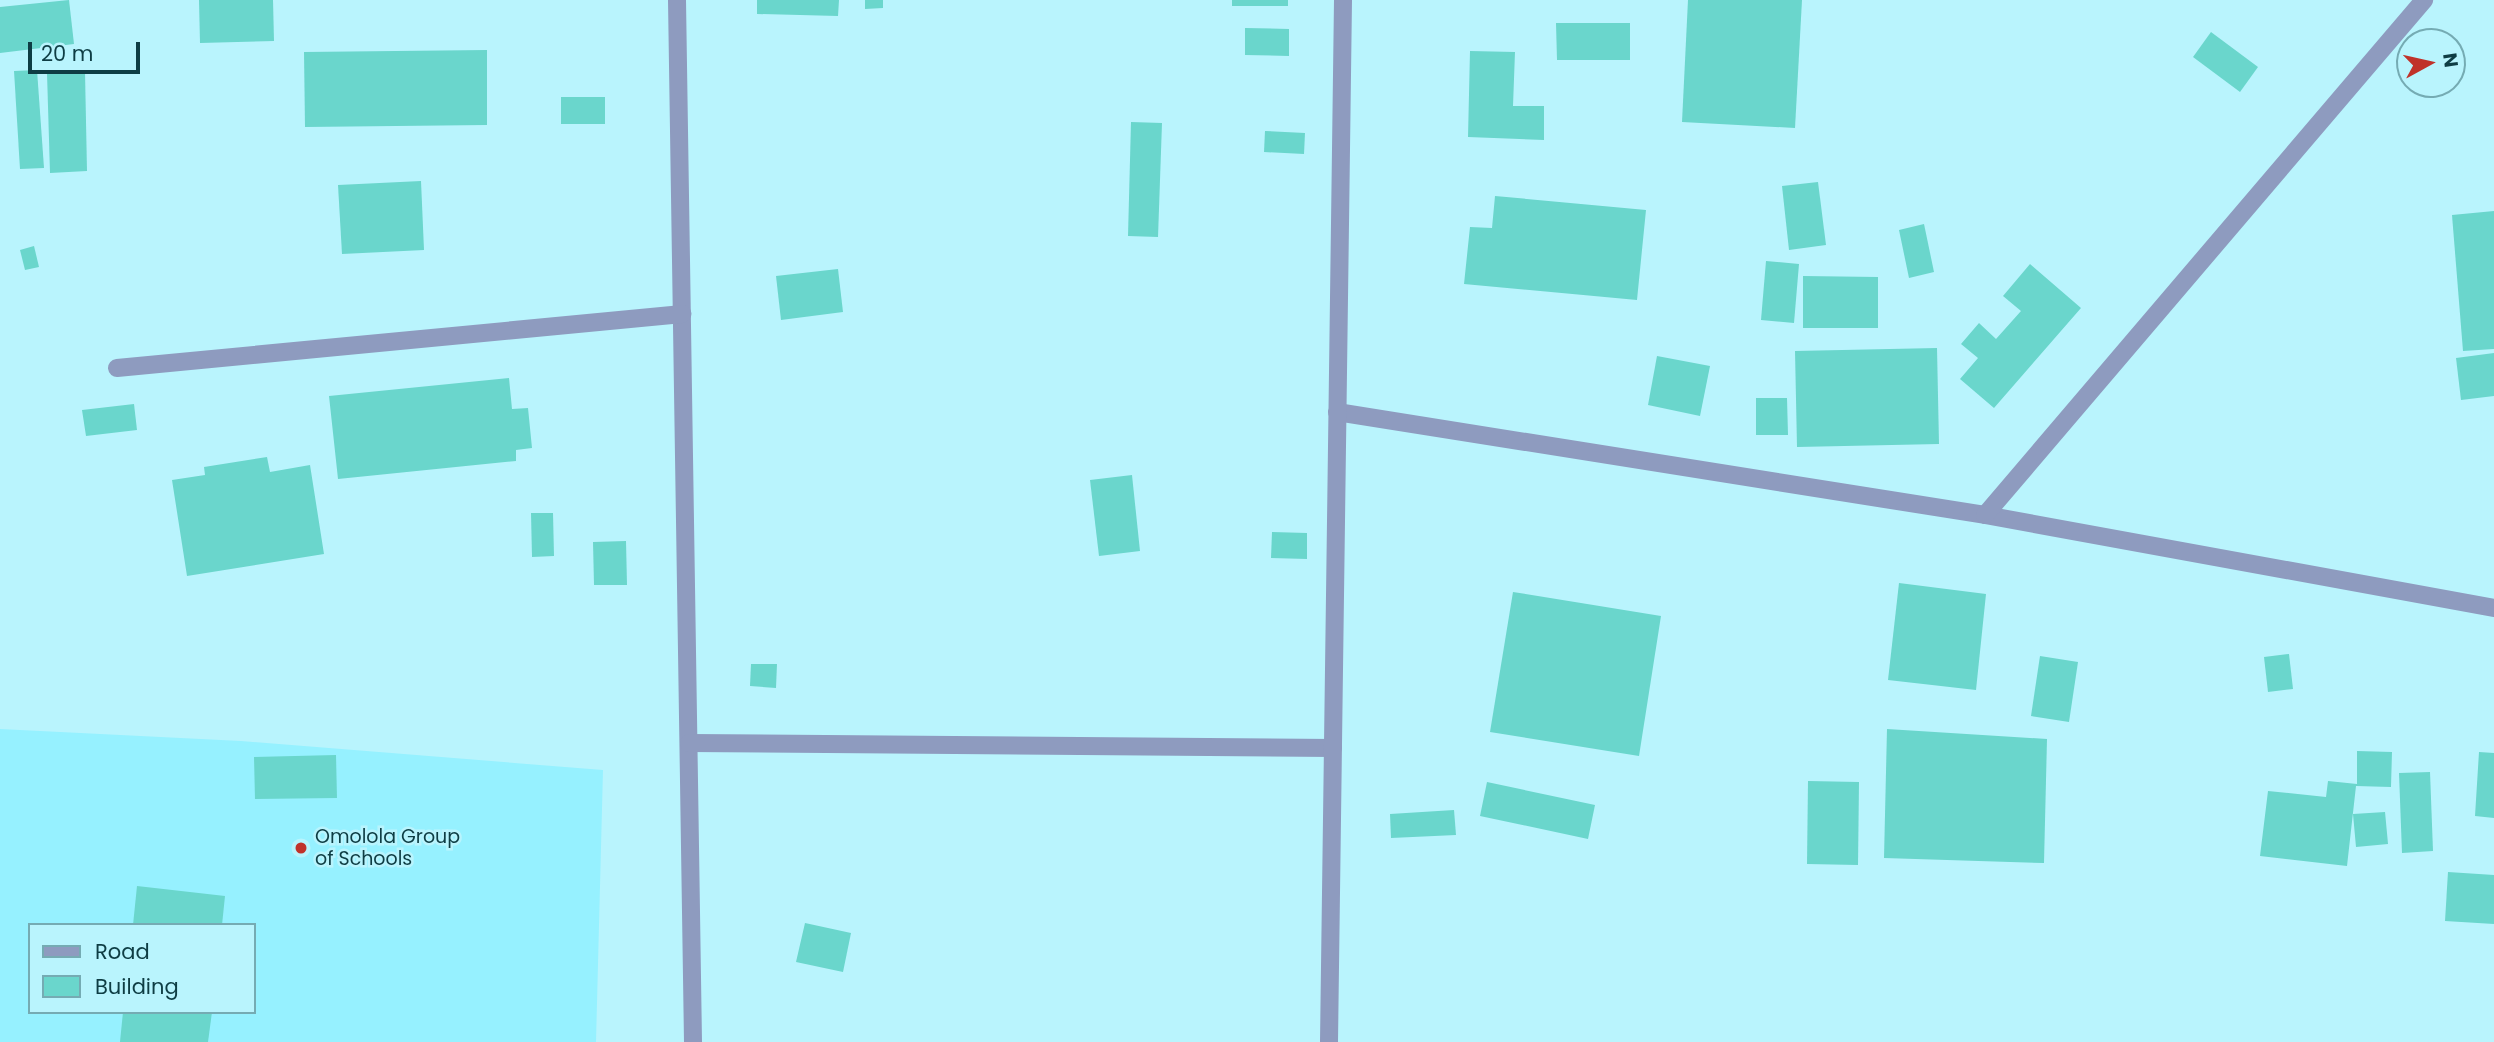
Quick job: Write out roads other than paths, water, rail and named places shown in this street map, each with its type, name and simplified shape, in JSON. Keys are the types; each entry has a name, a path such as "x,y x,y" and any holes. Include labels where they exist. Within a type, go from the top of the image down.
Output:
{"street":[{"path":"677,0 693,1042"},
{"path":"1329,1042 1343,0"},
{"path":"1985,516 2424,0"},
{"path":"117,368 682,314"},
{"path":"1338,412 1985,516 2494,608"},
{"path":"688,743 1333,748"}],"place":[{"name":"Omolola Group of Schools","path":"301,848"}]}
